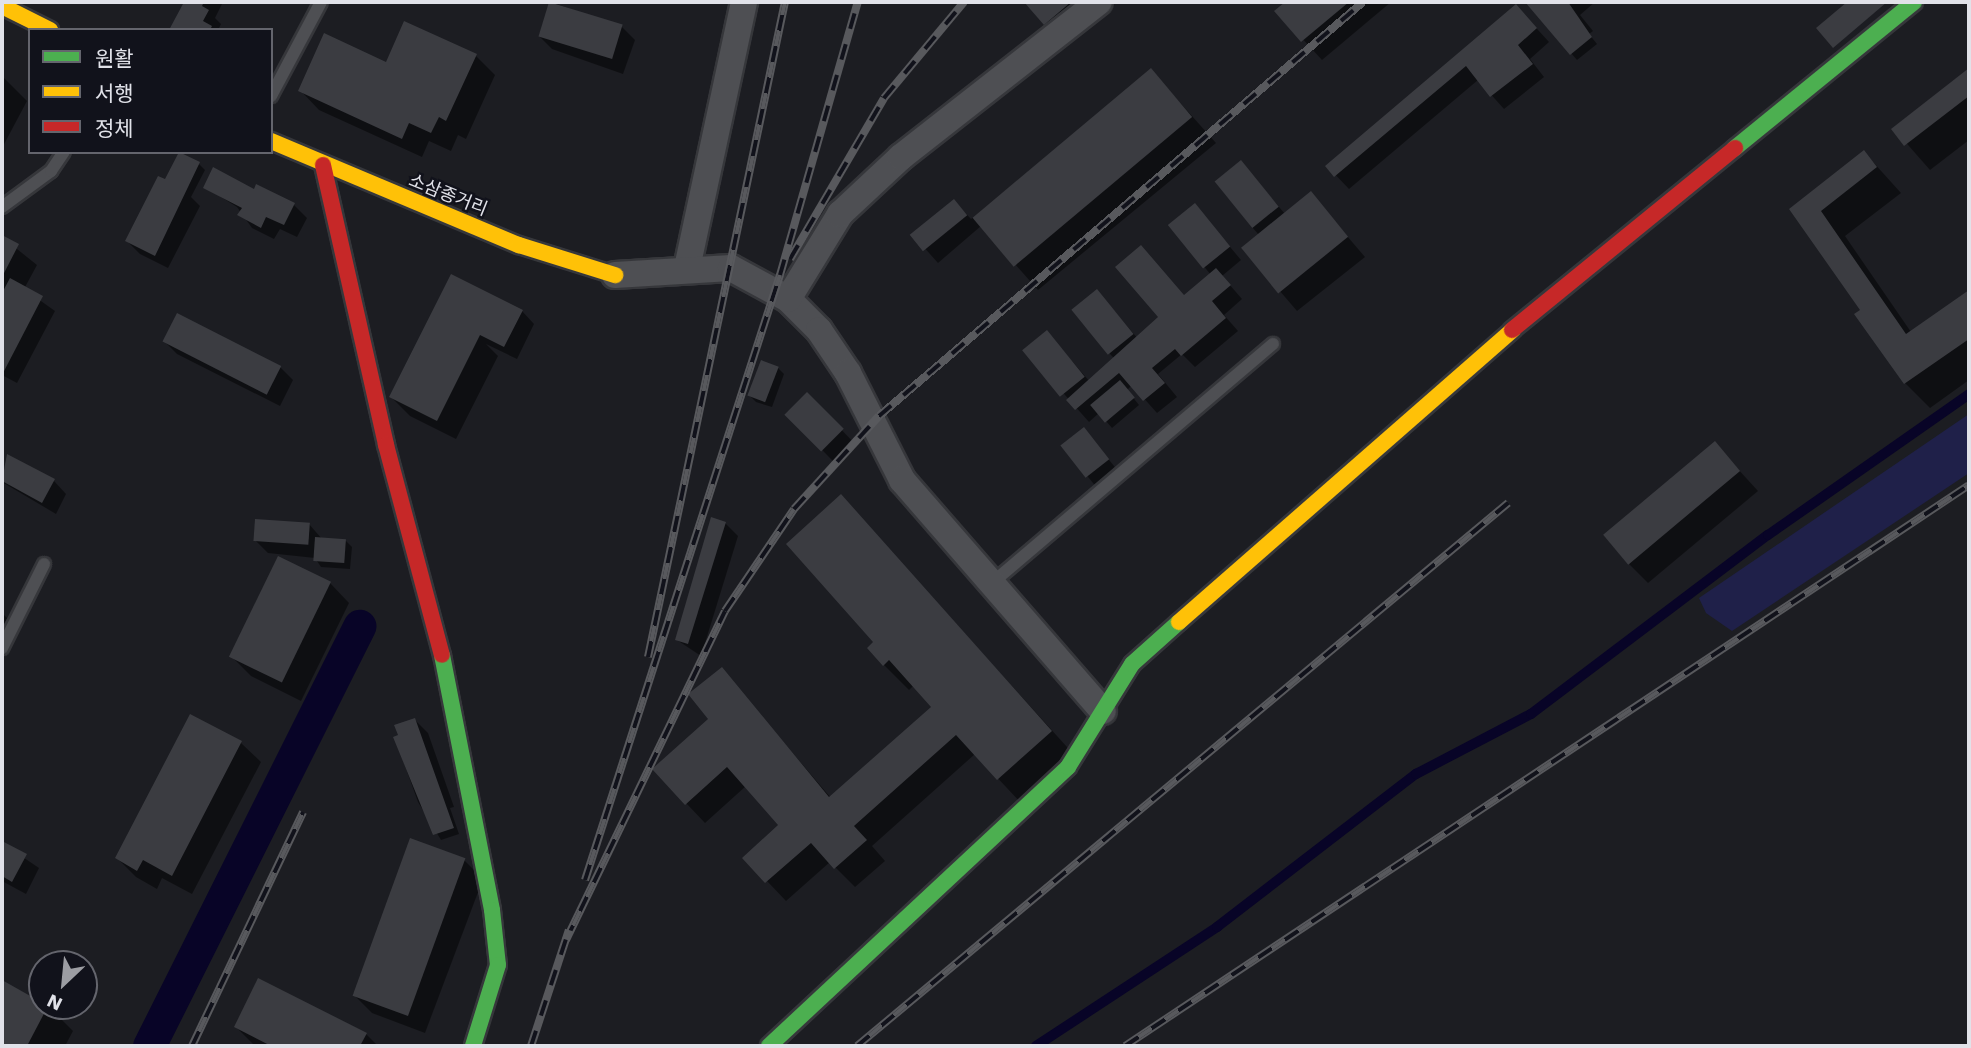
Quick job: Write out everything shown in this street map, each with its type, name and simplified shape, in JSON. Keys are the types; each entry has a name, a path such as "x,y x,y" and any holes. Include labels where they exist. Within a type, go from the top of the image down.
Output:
{"street":[{"path":"687,268 744,2"},
{"path":"788,299 840,214 901,157 1099,2"},
{"path":"769,1046 1068,767 1132,664 1443,386 1914,2"},
{"path":"2,6 46,28"},
{"name":"소삼종거리","path":"273,142 519,245 615,275"},
{"path":"323,164 386,445 440,646 492,911 498,965 473,1046"},
{"path":"615,275 687,268 731,268 788,299 819,330 848,373 902,480 1103,711"}],"lane":[{"path":"273,92 321,2"},
{"path":"2,207 51,171 63,154"},
{"path":"992,583 1273,344"},
{"path":"2,648 44,564"}],"shaded area":[{"path":"1969,414 1969,473 1732,631 1706,613 1699,598"}],"building":[{"path":"184,2 204,2 202,6 209,10 203,21 212,26 211,28 170,28"},
{"path":"549,2 623,25 612,59 538,36"},
{"path":"1024,2 1071,2 1044,25"},
{"path":"1285,2 1349,2 1301,42 1274,11"},
{"path":"1525,2 1568,2 1592,37 1570,55"},
{"path":"1847,2 1887,2 1833,48 1816,28"},
{"path":"1516,4 1537,28 1518,45 1533,64 1490,97 1466,66 1334,177 1325,166"},
{"path":"404,21 477,54 446,121 439,117 431,133 409,123 402,139 298,91 324,33 386,62"},
{"path":"1151,68 1192,117 1014,267 973,218"},
{"path":"1969,68 1969,96 1904,146 1891,129"},
{"path":"1864,150 1877,167 1821,211 1906,334 1969,290 1969,339 1904,384 1854,314 1860,310 1789,209"},
{"path":"178,154 200,162 155,256 125,241 158,176 165,179"},
{"path":"1241,160 1279,207 1252,228 1215,181"},
{"path":"213,167 254,189 256,184 295,203 284,225 266,217 261,228 237,215 242,208 203,188"},
{"path":"1311,191 1348,237 1278,293 1241,248"},
{"path":"954,199 967,215 923,251 910,235"},
{"path":"1195,203 1230,247 1203,269 1168,225"},
{"path":"2,235 19,244 2,277"},
{"path":"1141,245 1184,295 1216,268 1231,285 1212,301 1226,318 1181,356 1175,349 1152,368 1165,383 1143,401 1119,373 1075,410 1066,400 1158,317 1115,267"},
{"path":"451,274 523,310 504,347 480,335 437,421 389,397"},
{"path":"10,278 43,296 2,375 2,293"},
{"path":"1097,289 1134,334 1108,355 1071,310"},
{"path":"177,313 281,366 267,395 162,342"},
{"path":"1047,330 1085,377 1060,397 1022,350"},
{"path":"761,360 779,367 765,402 747,395"},
{"path":"1120,380 1135,398 1105,423 1090,405"},
{"path":"807,392 844,429 821,451 784,415"},
{"path":"1084,427 1109,459 1086,478 1060,445"},
{"path":"1715,441 1740,471 1628,565 1603,535"},
{"path":"7,454 55,479 42,503 2,481"},
{"path":"841,494 1052,731 997,780 956,735 854,826 867,840 834,869 811,843 765,883 742,858 778,825 727,767 685,805 652,769 708,719 688,694 722,667 829,797 931,707 889,660 883,666 867,648 873,642 786,544"},
{"path":"711,517 726,522 688,644 675,640"},
{"path":"255,519 310,523 308,545 253,541"},
{"path":"315,537 346,539 344,563 313,561"},
{"path":"278,556 331,582 282,683 229,657"},
{"path":"190,714 242,741 172,876 143,860 137,871 115,858"},
{"path":"415,718 454,828 433,835 393,737 398,735 394,725"},
{"path":"410,838 465,858 408,1016 353,996"},
{"path":"2,841 27,854 12,882 2,876"},
{"path":"258,978 367,1033 360,1046 271,1046 234,1027"},
{"path":"2,980 28,995 28,1020 41,1020 27,1046 2,1046"}],"waterway":[{"path":"1036,1046 1217,927 1416,774 1531,714 1768,535 1969,394"},
{"path":"149,1046 359,626"}],"railway":[{"path":"648,657 785,2"},
{"path":"585,880 780,275 858,2"},
{"path":"790,259 884,98 964,2"},
{"path":"566,940 725,611 794,509 879,416 1363,2"},
{"path":"1125,1046 1969,485"},
{"path":"857,1046 1508,503"},
{"path":"192,1046 303,812"},
{"path":"531,1046 569,930"}],"traffic: fast":[{"path":"1735,148 1914,2"},
{"path":"769,1046 1068,767 1132,664 1179,622"},
{"path":"442,655 492,910 498,965 473,1046"}],"traffic: slow":[{"path":"2,6 46,28"},
{"path":"273,142 519,245 615,275"},
{"path":"1179,622 1512,330"}],"traffic: jam":[{"path":"1512,330 1735,148"},
{"path":"323,165 386,445 442,655"}]}
